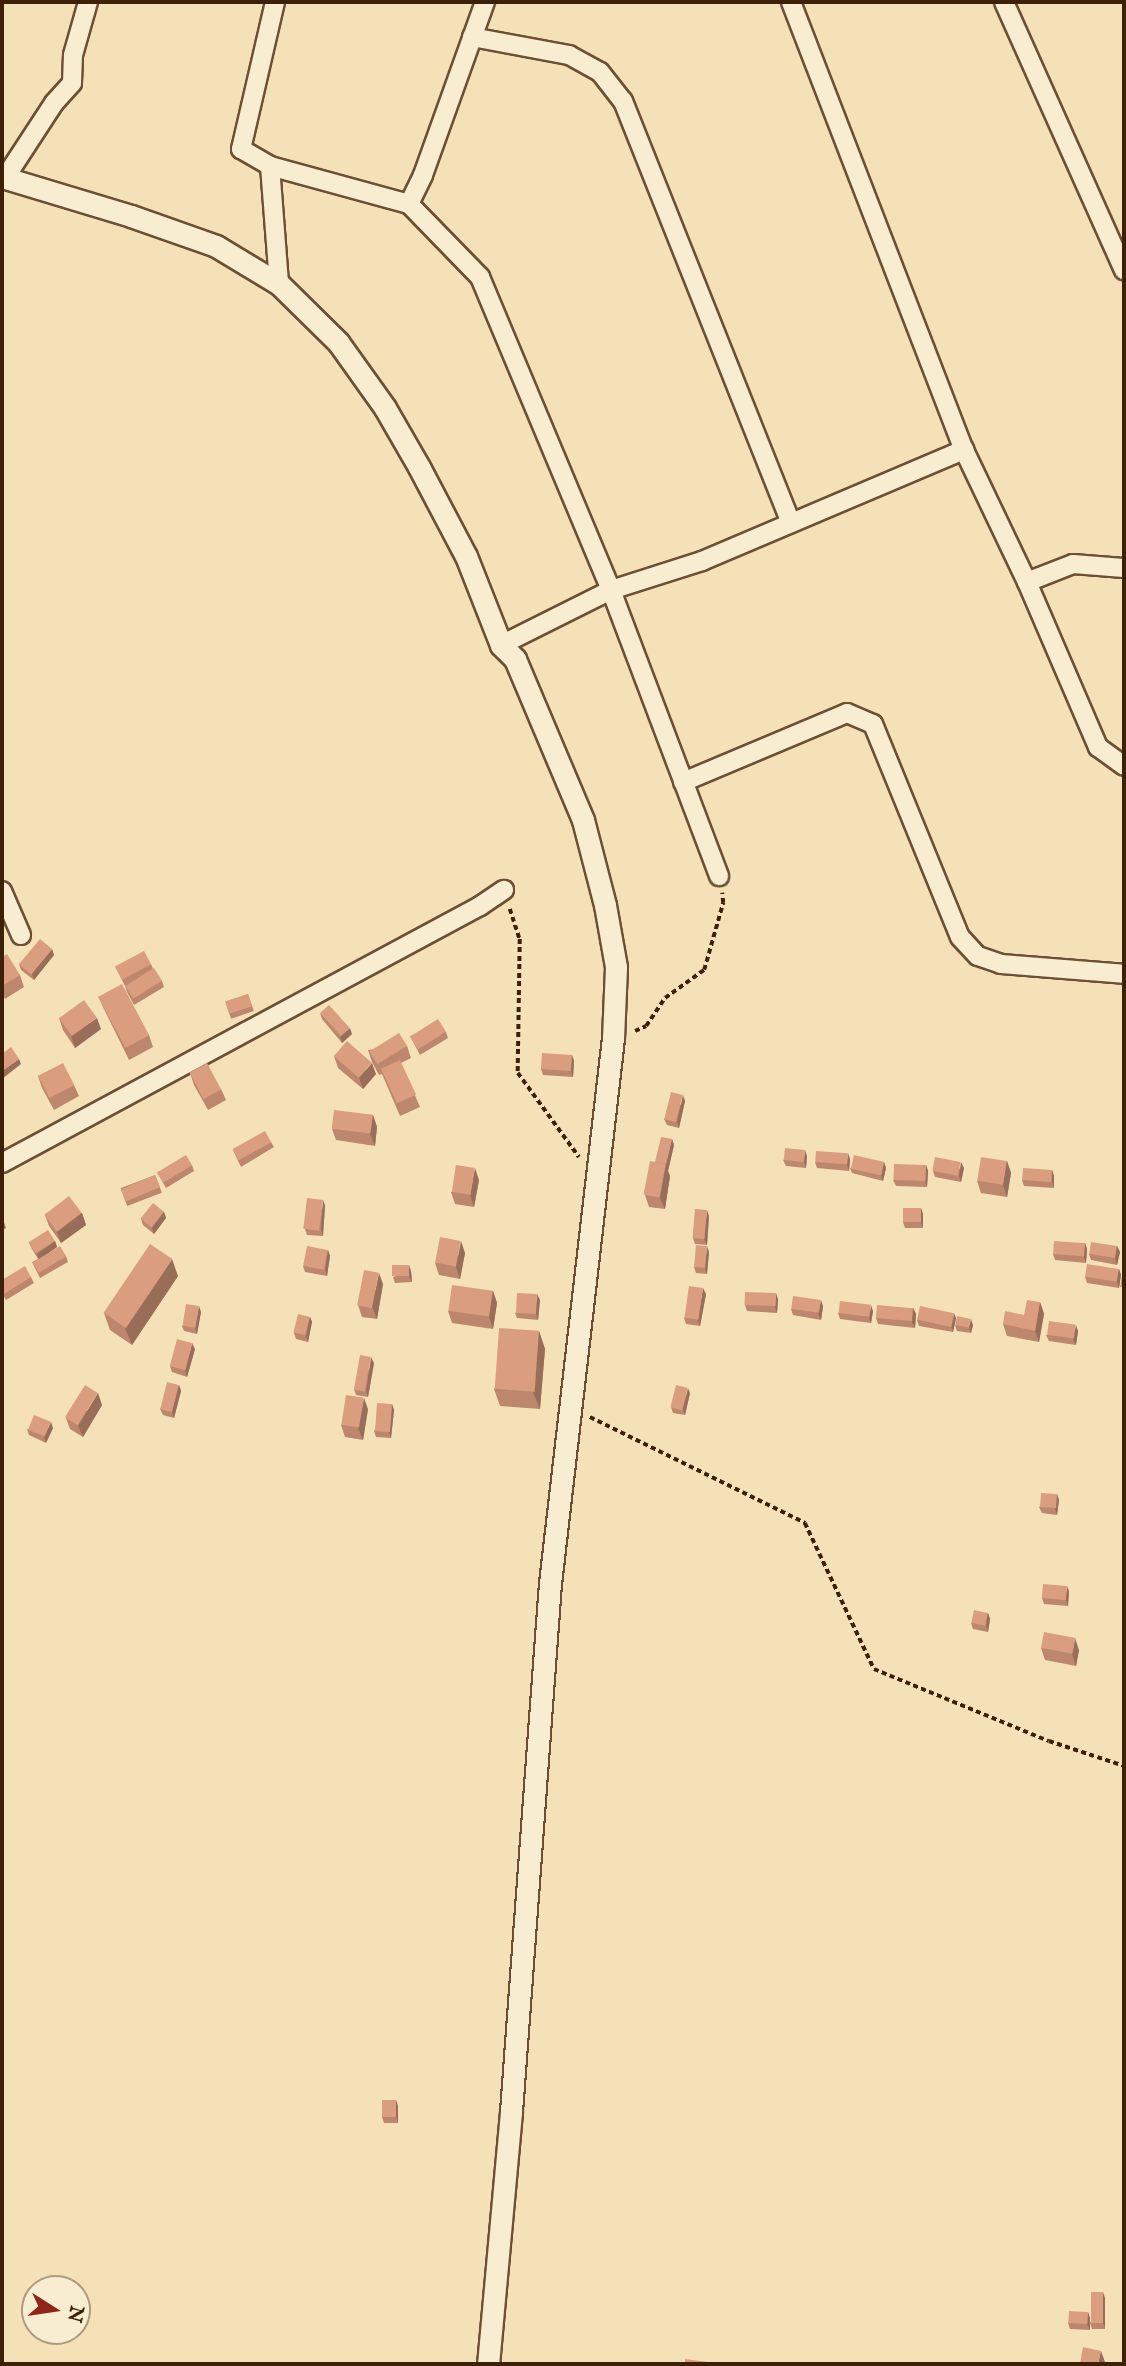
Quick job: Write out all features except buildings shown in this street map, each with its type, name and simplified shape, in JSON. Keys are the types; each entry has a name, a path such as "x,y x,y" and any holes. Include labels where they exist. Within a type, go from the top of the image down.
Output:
{"street":[{"path":"88,2 73,55 72,83 54,103 3,178 177,231 216,246 279,285 338,342 385,408 466,556 501,645 515,659 583,820 605,905 616,967 613,1038 550,1583 511,2112 488,2364"},
{"path":"275,2 241,149 270,166 409,204 480,277 611,590 719,876"},
{"path":"409,204 485,2"},
{"path":"791,2 964,450 1027,582 1098,747 1124,766"},
{"path":"1003,2 1124,270"},
{"path":"472,37 569,55 600,72 623,101 791,523"},
{"path":"270,166 279,285"},
{"path":"501,645 611,590 702,561 964,450"},
{"path":"1027,582 1073,564 1124,568"},
{"path":"683,782 847,713 855,716 873,724 960,937 978,956 1001,964 1124,974"},
{"path":"2,1163 480,906 504,890"},
{"path":"2,891 21,935"}],"path":[{"path":"613,1038 646,1026 665,998 704,970 723,903 719,876"},
{"path":"504,890 520,939 518,1073 578,1156 598,1175"},
{"path":"570,1407 805,1522 873,1669 1049,1741 1124,1766"}]}
